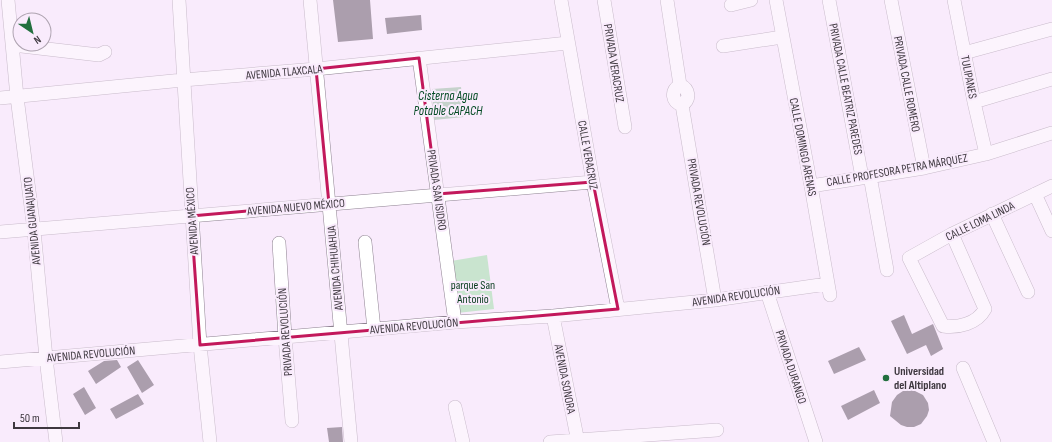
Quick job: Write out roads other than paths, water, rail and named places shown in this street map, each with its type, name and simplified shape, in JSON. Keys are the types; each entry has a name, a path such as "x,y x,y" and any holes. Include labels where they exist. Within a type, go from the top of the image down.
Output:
{"street":[{"name":"AVENIDA GUANAJUATO","path":"8,0 12,35"},
{"name":"AVENIDA MÉXICO","path":"179,0 200,345 210,442"},
{"name":"AVENIDA CHIHUAHUA","path":"310,0 351,442"},
{"name":"CALLE VERACRUZ","path":"561,0 593,182 618,309"},
{"name":"PRIVADA VERACRUZ","path":"604,0 625,126"},
{"name":"PRIVADA REVOLUCIÓN","path":"667,0 680,85 687,90 689,95 688,99 682,105 715,300"},
{"path":"731,5 751,0"},
{"name":"CALLE DOMINGO ARENAS","path":"776,0 811,186 828,289"},
{"name":"PRIVADA CALLE BEATRIZ PAREDES","path":"829,0 887,270"},
{"name":"PRIVADA CALLE ROMERO","path":"891,0 924,168"},
{"name":"TULIPANES","path":"954,0 986,154"},
{"path":"964,53 1052,29"},
{"path":"723,46 782,37"},
{"name":"AVENIDA TLAXCALA","path":"0,98 316,69 568,43"},
{"path":"52,49 99,55 105,52"},
{"name":"AVENIDA GUANAJUATO","path":"14,52 17,97 34,230 46,358 56,442"},
{"name":"PRIVADA SAN ISIDRO","path":"419,58 455,322"},
{"path":"974,102 1052,79"},
{"name":"CALLE PROFESORA PETRA MÁRQUEZ","path":"811,186 924,168 986,154 1052,133"},
{"name":"AVENIDA NUEVO MÉXICO","path":"0,232 593,182"},
{"name":"CALLE LOMA LINDA","path":"952,234 985,309 982,316 963,325 954,327 943,326 909,258 952,234 1052,186"},
{"path":"1035,194 1052,231"},
{"path":"992,214 1028,292"},
{"path":"365,242 374,329"},
{"name":"PRIVADA REVOLUCIÓN","path":"279,243 284,337 292,421"},
{"name":"AVENIDA REVOLUCIÓN","path":"0,362 455,322 553,316 715,300 767,292 828,289"},
{"name":"PRIVADA DURANGO","path":"767,292 816,442"},
{"name":"AVENIDA SONORA","path":"553,316 578,441"},
{"path":"963,368 994,442"},
{"path":"455,407 463,442"},
{"path":"550,442 717,430"}],"water":[{"name":"Cisterna Agua Potable CAPACH","path":"461,87 464,117 434,120 432,89"}],"place":[{"name":"Universidad del Altiplano","path":"886,378"}],"park label":[{"name":"parque San Antonio","path":"473,292"}]}
